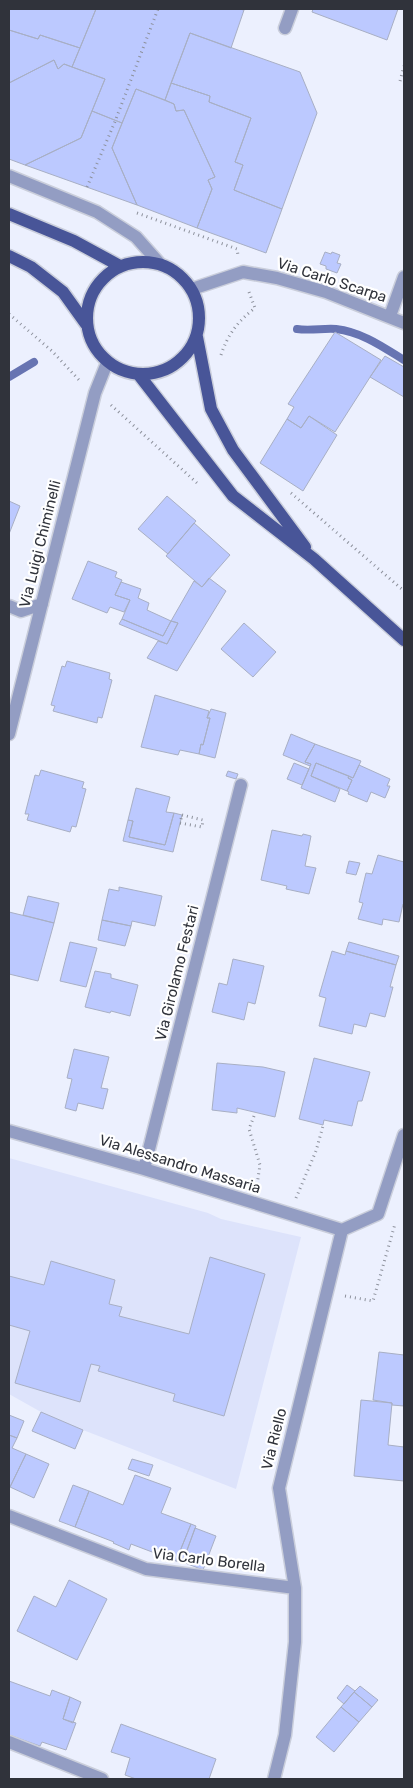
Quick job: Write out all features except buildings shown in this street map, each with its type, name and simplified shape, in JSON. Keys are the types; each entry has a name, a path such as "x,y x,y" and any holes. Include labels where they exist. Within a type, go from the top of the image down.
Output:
{"main road":[{"path":"9,214 74,241 120,266"},
{"path":"9,256 31,268 63,292 86,324"},
{"path":"147,262 160,264 183,278 192,289 198,304 200,321 196,337 188,353 174,366 157,373 139,375 122,371 107,362 95,349 86,324 87,306 94,290 105,276 120,266 147,262"},
{"path":"196,337 211,409 233,450 314,559"},
{"path":"139,375 233,496 314,559 404,640"}],"street":[{"path":"285,28 292,9"},
{"path":"9,176 97,212 136,237 160,264"},
{"name":"Via Carlo Scarpa","path":"192,289 243,272 286,280 326,292 404,323"},
{"path":"390,316 404,277"},
{"name":"Via Luigi Chiminelli","path":"9,734 95,393 107,362"},
{"path":"9,606 22,611 42,604"},
{"name":"Via Girolamo Festari","path":"144,1169 241,785"},
{"name":"Via Alessandro Massaria","path":"9,1132 144,1169 342,1230"},
{"path":"342,1230 378,1214 404,1135"},
{"name":"Via Riello","path":"274,1779 285,1735 294,1642 295,1588 279,1488 342,1230"},
{"name":"Via Carlo Borella","path":"9,1516 146,1569 295,1588"},
{"path":"9,1742 102,1779"}],"path":[{"path":"85,192 114,124 158,9"},
{"path":"400,81 404,66"},
{"path":"154,220 237,249 255,308 240,319 225,343 219,363"},
{"path":"9,314 52,351 80,381 95,393"},
{"path":"106,412 108,402 200,486"},
{"path":"289,492 404,591"},
{"path":"182,815 203,820 202,827 180,823 182,815"},
{"path":"254,1116 249,1128 260,1165"},
{"path":"291,1214 316,1151 323,1126"},
{"path":"327,1292 373,1301 396,1220"}],"shaded area":[{"path":"9,1158 208,1213 221,1219 301,1237 236,1489 83,1430 41,1412 9,1394"}],"waterway":[{"path":"297,329 336,329 355,333 404,360"},
{"path":"9,377 34,362"}]}
